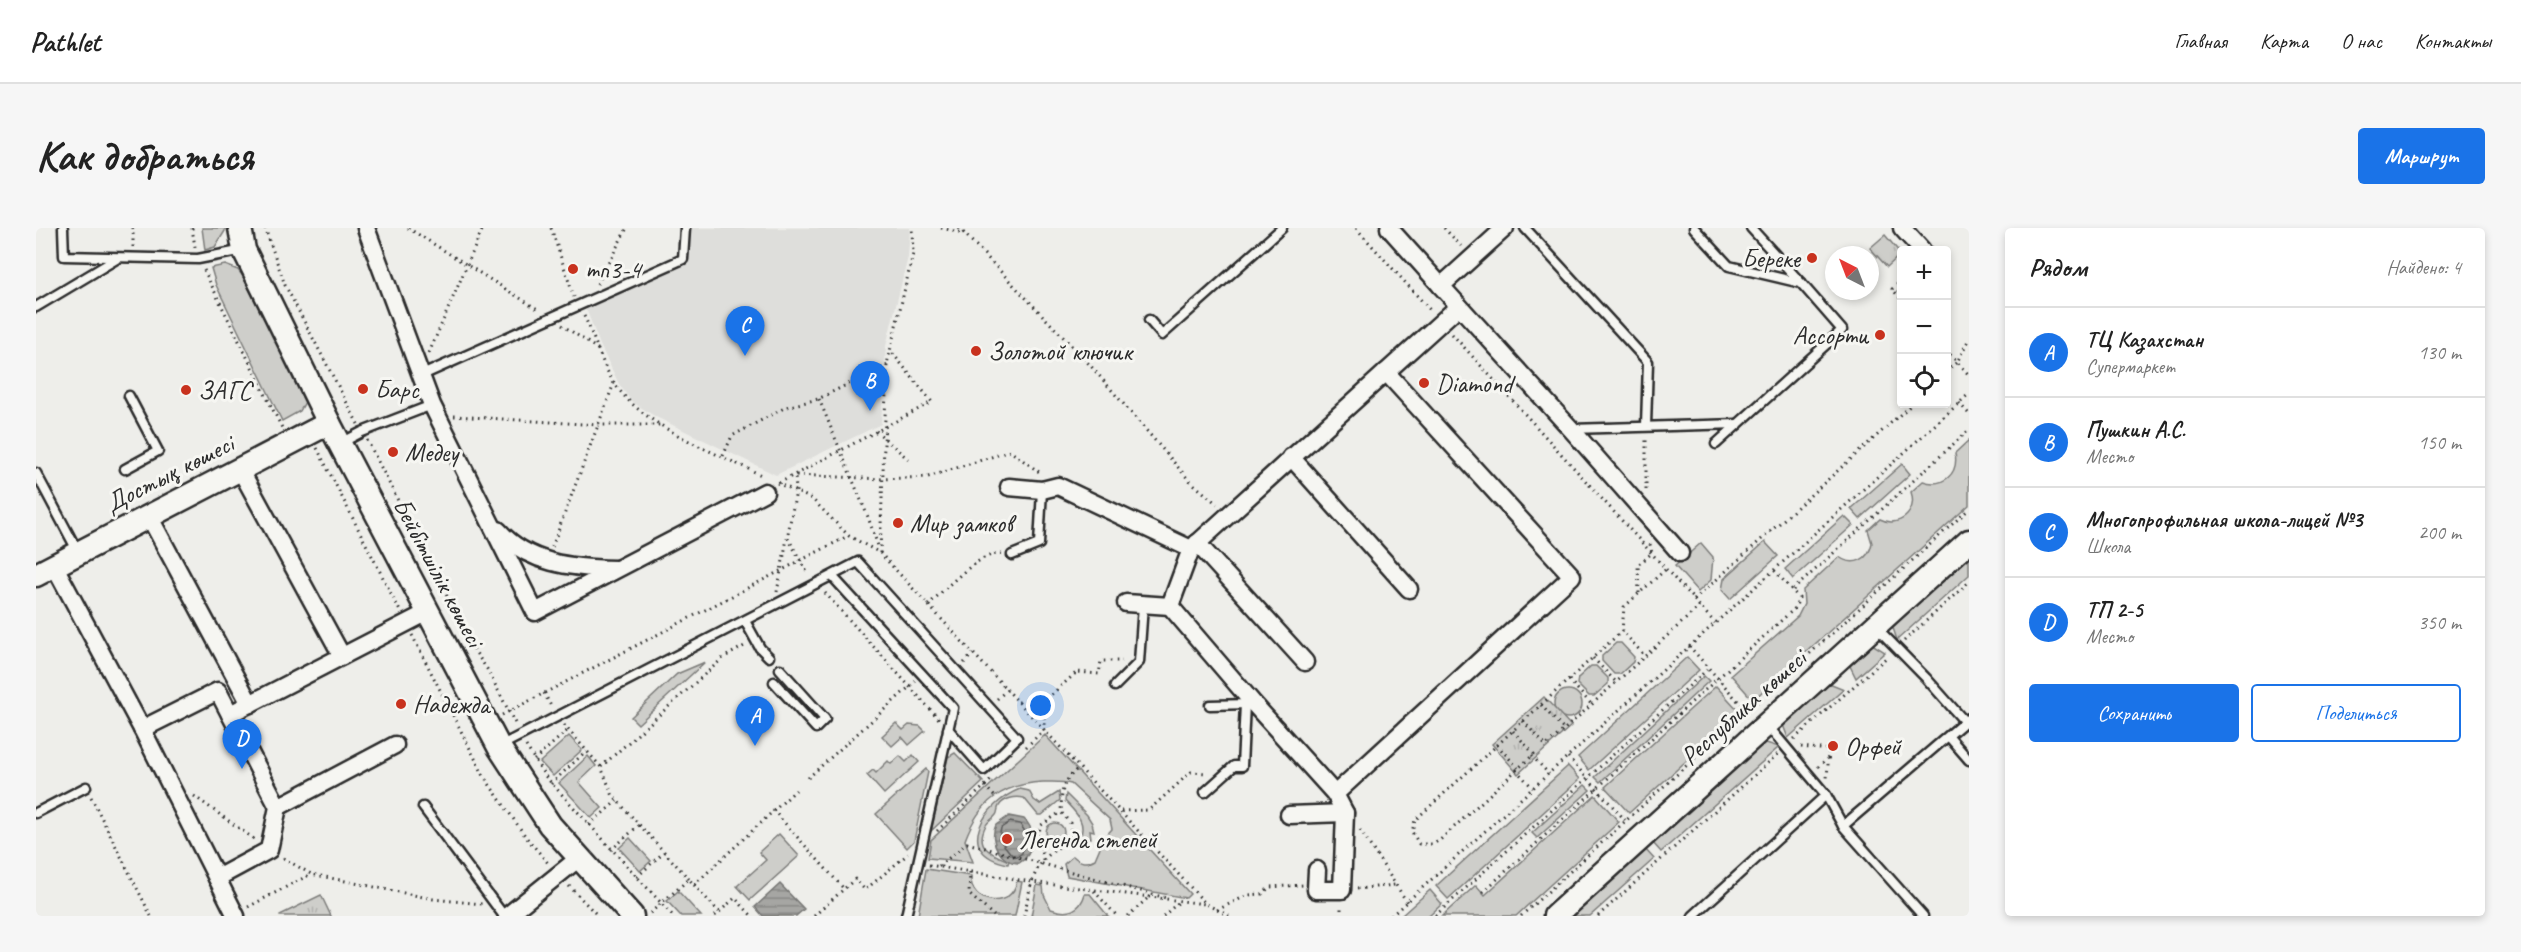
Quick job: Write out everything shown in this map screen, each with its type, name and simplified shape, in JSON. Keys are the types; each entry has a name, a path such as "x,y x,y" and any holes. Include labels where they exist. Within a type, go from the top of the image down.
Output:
{"street":[{"path":"366,228 420,376 535,612 772,488"},
{"path":"1389,228 1680,553"},
{"path":"1441,286 1505,228"},
{"path":"1902,228 1918,246"},
{"name":"Бейбітшілік көшесі","path":"242,239 329,423 499,747 536,806 632,916"},
{"path":"1170,606 1194,546 1459,306"},
{"path":"1335,794 1572,576 1386,372"},
{"name":"Достық көшесі","path":"45,570 329,423"},
{"path":"1292,457 1408,589"},
{"path":"240,469 342,656"},
{"path":"1009,488 1050,488 1194,546 1305,662"},
{"path":"149,516 250,705"},
{"path":"488,518 514,545 546,561 592,568 617,569"},
{"name":"Республика көшесі","path":"1554,916 1969,540"},
{"path":"45,570 142,729 235,915"},
{"path":"1135,604 1170,606 1249,704 1335,794 1345,813 1342,890 1316,890 1317,877"},
{"path":"230,714 428,612"},
{"path":"142,729 218,691 278,807 269,850 217,878"},
{"path":"278,807 395,745"},
{"path":"1289,815 1345,813"},
{"path":"503,913 559,876 579,858"}],"lane":[{"path":"63,228 64,256 198,259 242,239"},
{"path":"420,376 683,258 685,228"},
{"path":"1149,320 1162,334 1282,228"},
{"path":"1525,228 1648,362 1646,426"},
{"path":"1694,228 1728,266 1801,283"},
{"path":"1716,444 1842,330 1751,228"},
{"path":"36,307 119,258"},
{"path":"125,468 158,451 129,396"},
{"path":"340,443 362,432 435,410"},
{"path":"1571,429 1738,424"},
{"path":"36,473 78,553"},
{"path":"1012,555 1039,544 1050,488"},
{"path":"499,747 858,562 1017,738 984,770 948,729"},
{"path":"832,576 953,708 906,916"},
{"path":"1115,686 1139,662 1135,604"},
{"path":"745,621 760,648 769,657"},
{"path":"1843,826 1967,720 1875,626"},
{"path":"774,681 816,728 825,719 780,669"},
{"path":"1205,792 1234,766 1242,766 1249,704 1210,705"},
{"path":"1766,724 1787,746 1826,795 1843,826 1923,916"},
{"path":"1949,737 1969,760"},
{"path":"36,813 86,787"},
{"path":"1693,916 1826,795"},
{"path":"423,807 503,913"}],"path":[{"path":"133,228 133,257"},
{"path":"192,228 198,259 290,443"},
{"path":"265,228 285,285 534,760 551,784 673,916"},
{"path":"408,228 599,350"},
{"path":"420,376 483,228"},
{"path":"551,228 572,294 614,383 632,406 686,439 723,456 772,488 796,491 820,505 849,536 880,554 1206,904 1229,916"},
{"path":"579,306 605,272 627,228"},
{"path":"880,554 887,364 914,254 912,228"},
{"path":"941,228 969,236 1090,365 1189,480 1213,503 1233,510"},
{"path":"959,228 963,233"},
{"path":"1356,228 1715,623"},
{"path":"1444,228 1473,257"},
{"path":"1951,368 1958,362 1969,339"},
{"path":"772,488 876,430 932,402 891,350"},
{"path":"1951,354 1969,375"},
{"path":"723,456 732,436 786,407 818,399 887,364"},
{"path":"546,561 614,383"},
{"path":"1391,916 1969,394"},
{"path":"818,399 851,476 880,554"},
{"path":"1959,403 1969,414"},
{"path":"1694,600 1907,408"},
{"path":"435,410 599,425 663,425"},
{"path":"876,430 908,459"},
{"path":"1793,590 1969,430"},
{"path":"315,444 485,778 526,837 559,876 598,916"},
{"path":"795,475 883,479 927,477 1010,452 1050,488"},
{"path":"781,571 796,491 795,475"},
{"path":"1521,916 1969,509"},
{"path":"463,735 849,536"},
{"path":"787,537 817,584 948,729"},
{"path":"928,605 970,567 992,553 1012,555"},
{"path":"1532,756 1440,840 1425,845 1419,844 1415,839 1412,826 1415,820 1622,631 1624,607 1666,569"},
{"path":"1483,892 1796,608 1799,598 1774,570"},
{"path":"1523,721 1546,746 1700,606"},
{"path":"1622,631 1645,656"},
{"path":"601,767 723,658 746,645"},
{"path":"1689,646 1746,710"},
{"path":"1593,658 1616,682"},
{"path":"1018,702 1044,701 1077,672 1099,674 1101,661 1139,662"},
{"path":"1435,916 1708,668"},
{"path":"808,778 922,675"},
{"path":"1569,680 1592,705"},
{"path":"1020,752 1044,730 1044,701"},
{"path":"1541,705 1564,730"},
{"path":"564,726 601,767 617,800 719,912"},
{"path":"534,760 568,730"},
{"path":"1513,731 1549,774"},
{"path":"1497,745 1533,789"},
{"path":"1787,746 1829,750 1826,795"},
{"path":"551,784 586,751"},
{"path":"1568,757 1625,820"},
{"path":"1809,774 1829,758"},
{"path":"1024,916 1032,882 1043,860 1062,847 1071,834 1070,823 1061,812 1064,782 1079,767"},
{"path":"1120,811 1149,810 1191,772 1224,774"},
{"path":"814,916 855,879 865,890 899,860 921,846 998,773"},
{"path":"985,786 995,797"},
{"path":"86,787 151,916"},
{"path":"694,885 796,790"},
{"path":"189,792 269,850 311,874 503,913"},
{"path":"589,825 617,800"},
{"path":"773,810 844,889"},
{"path":"1043,860 1039,836 1040,826 1061,812"},
{"path":"1345,813 1365,836 1407,902"},
{"path":"611,850 639,824"},
{"path":"938,866 967,843 1179,902"},
{"path":"637,877 664,852"},
{"path":"899,860 1032,882 1206,904"},
{"path":"970,872 969,894 994,916"},
{"path":"235,915 311,874"},
{"path":"1217,910 1248,895 1262,894 1270,887 1317,877"},
{"path":"647,916 689,879"},
{"path":"1341,916 1342,890 1396,885"},
{"path":"1093,890 1117,916"},
{"path":"1128,916 1149,897"},
{"path":"715,916 735,898 752,916"},
{"path":"1163,916 1179,902"}],"shaded area":[{"path":"691,228 910,228 908,257 886,346 881,424 776,475 656,417 631,401 619,384 600,345 585,306 688,261"}],"green space":[{"path":"202,228 225,228 225,231 215,247 205,250"},
{"path":"1885,235 1897,249 1897,258 1887,267 1879,258 1879,246 1872,246"},
{"path":"225,265 238,270 242,275 306,400 300,411 282,421 216,285 211,268"},
{"path":"1969,440 1969,505 1753,700 1731,675 1798,616 1804,604 1803,590 1839,557 1855,561 1868,554 1872,543 1868,530 1880,519 1894,522 1905,517 1912,506 1911,492 1923,481 1937,483 1948,477 1956,461 1955,453"},
{"path":"1902,464 1910,474 1860,519 1851,509"},
{"path":"1844,516 1853,525 1793,579 1785,569"},
{"path":"1765,542 1778,556 1730,599 1722,590 1724,579"},
{"path":"1701,543 1713,557 1711,580 1698,592 1675,566"},
{"path":"1969,556 1969,575 1897,640 1892,625"},
{"path":"1616,643 1621,643 1634,657 1633,662 1620,674 1614,674 1602,661 1602,656"},
{"path":"1872,644 1885,652 1856,678 1849,664"},
{"path":"1687,657 1699,670 1589,770 1578,757"},
{"path":"705,662 638,724 631,717 677,674"},
{"path":"1591,666 1596,666 1608,678 1608,684 1594,696 1589,696 1577,684 1578,678"},
{"path":"1704,676 1709,681 1600,782 1595,777"},
{"path":"1829,683 1844,689 1788,738 1783,725"},
{"path":"1716,686 1740,712 1629,813 1605,787"},
{"path":"1568,690 1578,694 1582,704 1578,714 1568,718 1558,714 1554,704 1558,694"},
{"path":"1544,697 1571,726 1518,774 1492,744"},
{"path":"896,723 903,730 909,725 920,726 925,731 909,745 902,737 892,746 882,736"},
{"path":"1045,735 1190,894 1186,898 1067,876 1064,864 1073,856 1084,862 1095,859 1104,838 1112,829 1110,820 1071,784 1064,782 1043,782 1015,787 1004,791 985,805 977,815 965,840 973,862 928,858 931,840"},
{"path":"569,736 582,750 553,776 540,762"},
{"path":"1763,742 1779,747 1661,852 1653,843"},
{"path":"955,753 983,782 931,831 948,757"},
{"path":"913,755 919,762 884,794 867,775 873,770 876,773 888,761 891,764 900,756 906,762"},
{"path":"588,756 596,766 579,782 602,808 591,818 559,783"},
{"path":"1568,766 1580,779 1448,899 1436,886"},
{"path":"926,769 928,772 914,841 907,848 876,814"},
{"path":"1585,785 1590,790 1537,838 1532,833"},
{"path":"1020,789 1029,791 1034,800 1040,804 1059,792 1060,800 1042,815 1038,815 1024,798 1010,798 1001,803 997,814 986,825 982,840 987,850 1009,861 1008,864 991,858 981,850 978,839 986,816 995,805"},
{"path":"1066,794 1092,823 1094,831 1090,830 1091,838 1080,837 1081,822 1065,801"},
{"path":"1595,795 1619,822 1516,916 1442,916 1476,885 1485,895"},
{"path":"1055,823 1061,826 1064,832 1061,838 1055,841 1049,838 1046,832 1049,826"},
{"path":"779,834 799,856 750,900 737,886 766,860 759,852"},
{"path":"630,838 651,861 640,871 619,848"},
{"path":"1645,849 1654,859 1590,916 1572,916"},
{"path":"926,869 971,876 972,886 977,893 991,900 1007,897 1014,890 1017,881 1022,882 1015,916 918,916"},
{"path":"1037,885 1043,886 1044,895 1051,909 1063,912 1072,910 1077,908 1085,894 1090,894 1108,916 1031,916"},
{"path":"1430,890 1442,904 1429,916 1401,916"},
{"path":"678,891 701,916 681,916 667,901"},
{"path":"321,895 331,916 280,916 280,915"}],"water":[{"name":"Легенда степей","path":"1009,816 1024,819 1031,829 1031,848 1019,863 1007,860 995,844 996,825"},
{"path":"780,884 804,909 796,916 763,916 755,907"}],"place":[{"name":"Береке","path":"1812,258"},
{"name":"тп3-4","path":"573,269"},
{"name":"Ассорти","path":"1880,335"},
{"name":"Золотой ключик","path":"976,351"},
{"name":"Многопрофильная школа-лицей №3","path":"745,356"},
{"name":"Diamond","path":"1424,383"},
{"name":"Барс","path":"363,389"},
{"name":"ЗАГС","path":"186,390"},
{"name":"Пушкин А.С.","path":"870,411"},
{"name":"Медеу","path":"393,452"},
{"name":"Мир замков","path":"898,523"},
{"name":"Надежда","path":"401,704"},
{"name":"ТЦ Казахстан","path":"755,746"},
{"name":"Орфей","path":"1833,746"},
{"name":"ТП 2-5","path":"242,769"},
{"name":"Легенда степей","path":"1007,839"}]}
